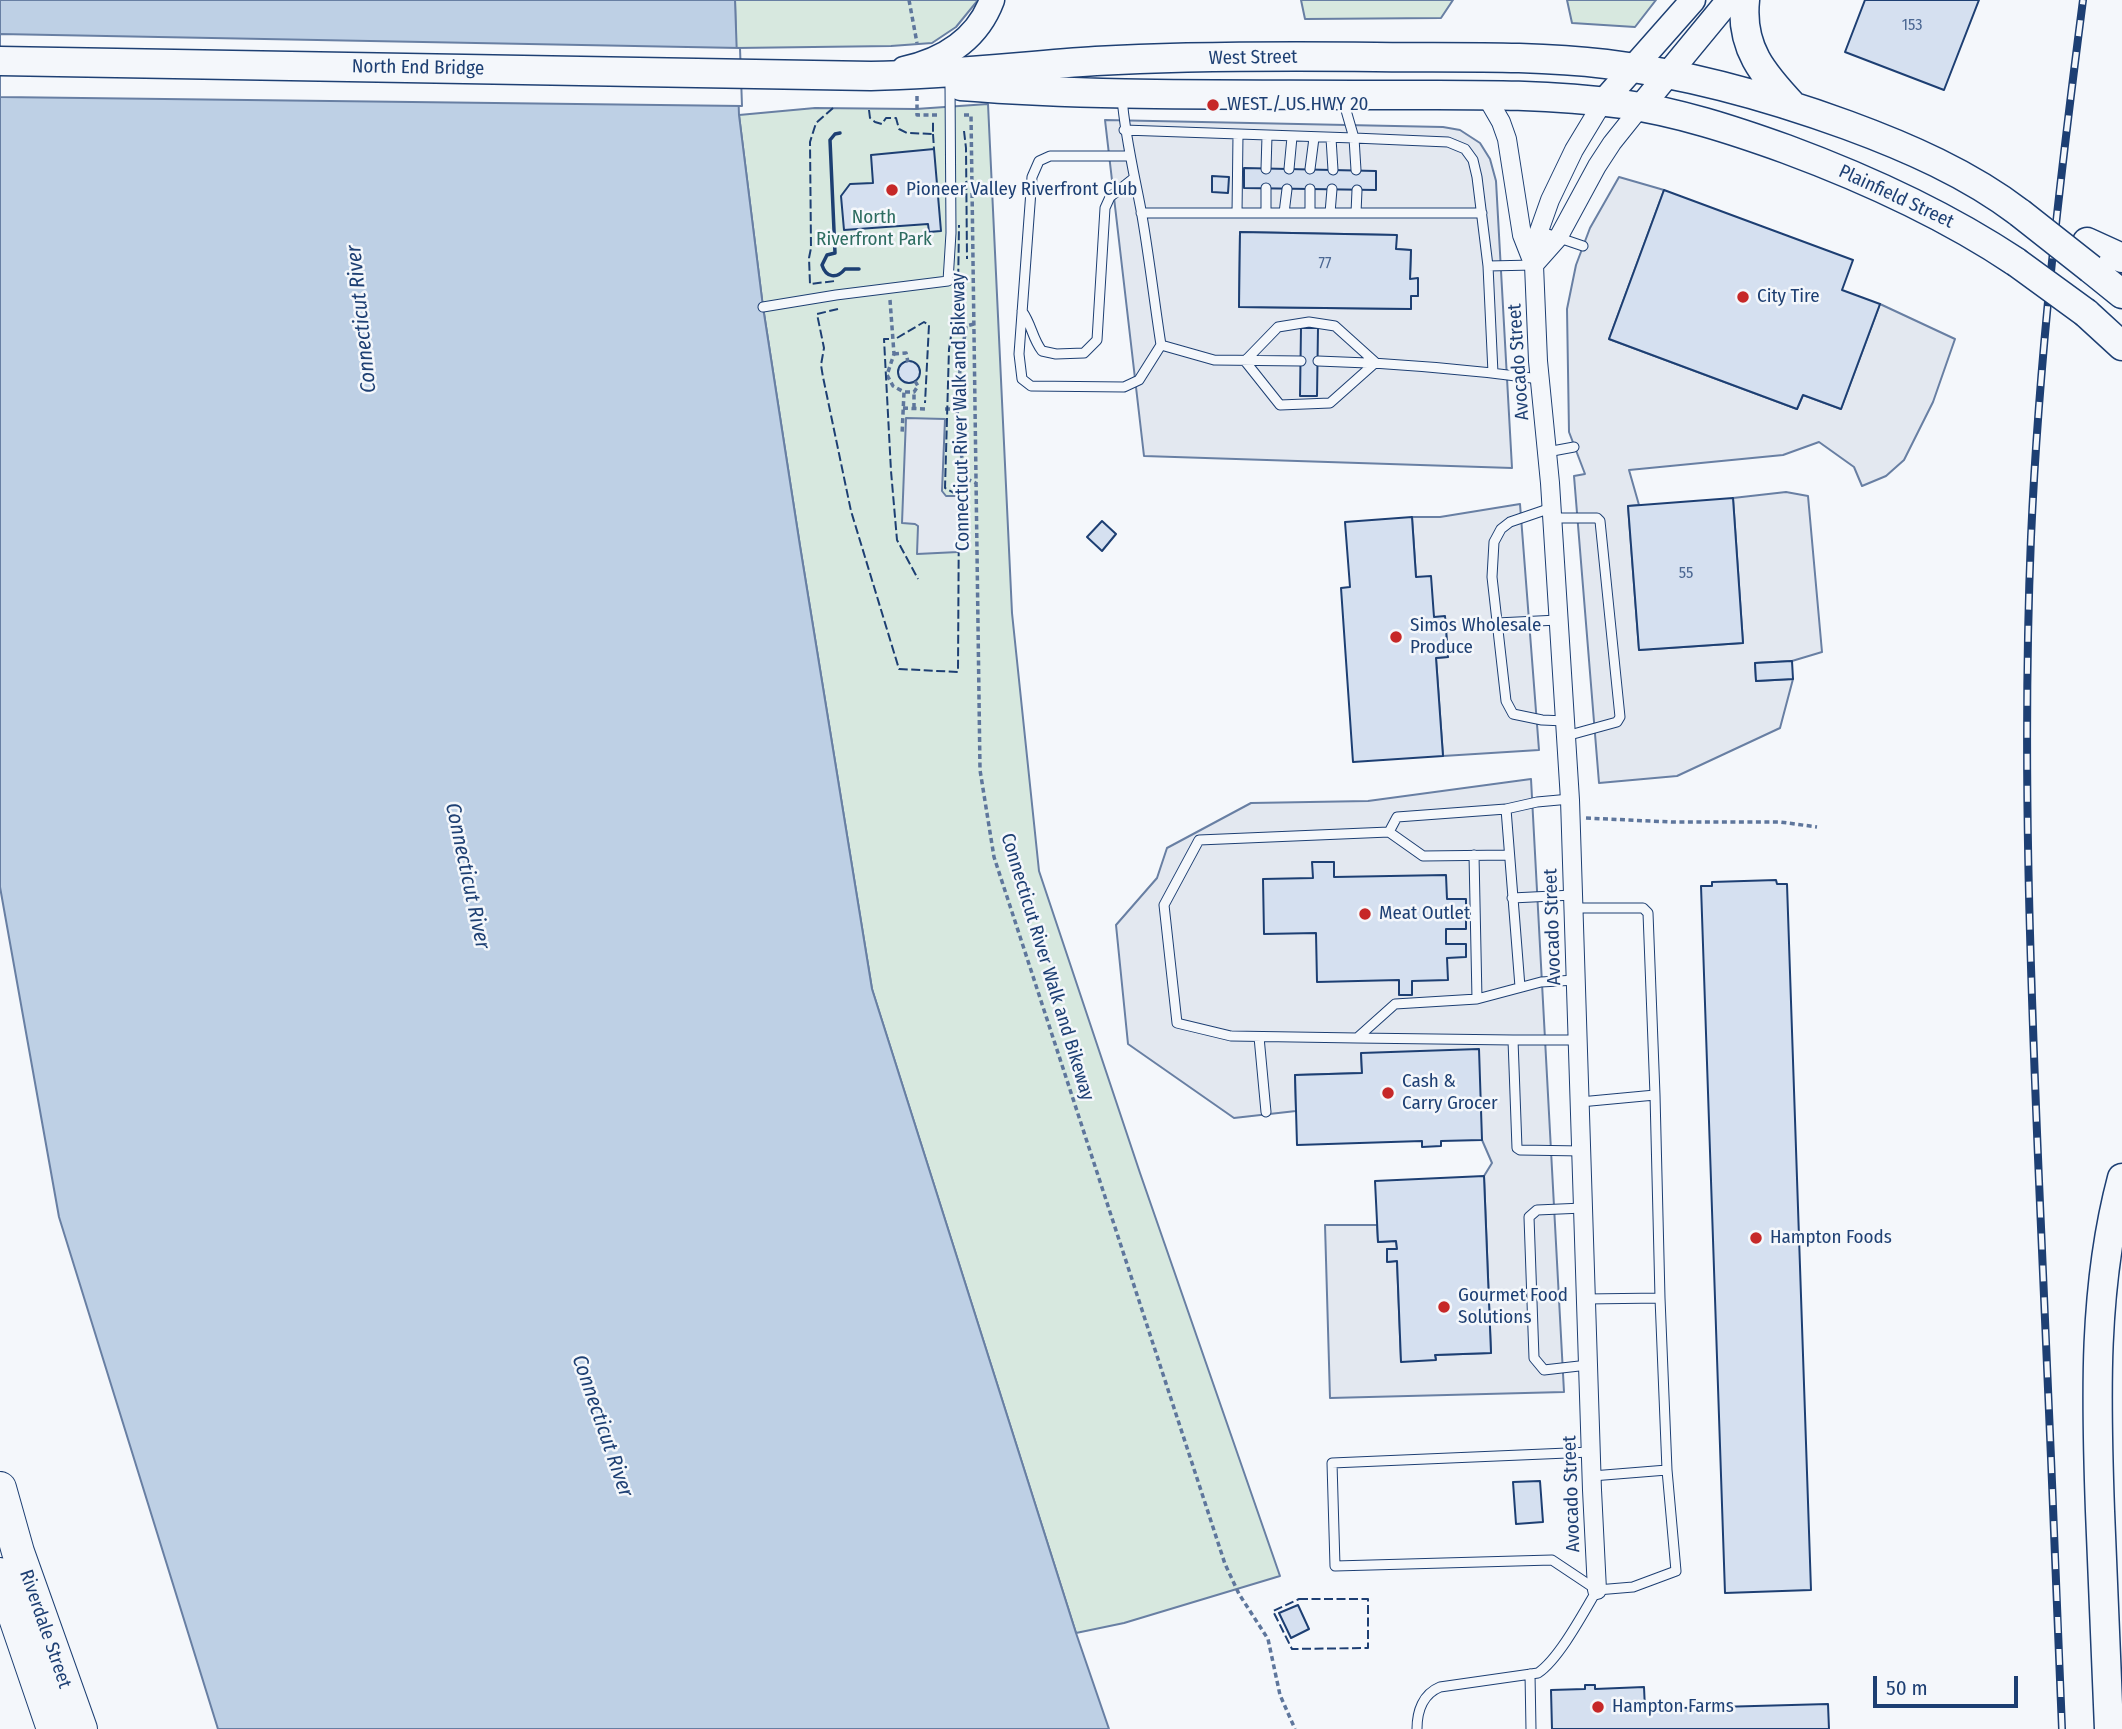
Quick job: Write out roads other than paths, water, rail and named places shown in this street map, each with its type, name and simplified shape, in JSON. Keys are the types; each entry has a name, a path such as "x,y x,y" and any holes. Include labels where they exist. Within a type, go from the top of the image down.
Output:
{"highway":[{"name":"Riverdale Street","path":"0,1488 18,1552 81,1729"},
{"name":"Riverdale Street","path":"0,1574 53,1729"}],"main road":[{"path":"1745,0 1746,35 1753,55 1768,79 1794,107"},
{"name":"West Street","path":"835,75 918,75 1121,61 1291,57 1512,59 1634,68"},
{"name":"North End Bridge","path":"0,61 835,75"},
{"path":"1121,61 1122,92"},
{"path":"1634,68 1713,85 1794,107 1920,154 1976,184 2089,256 2122,295"},
{"name":"West Street","path":"871,76 1028,91 1486,96 1603,102"},
{"name":"Plainfield Street","path":"1603,102 1693,120 1760,140 1900,195 2016,261 2085,313 2122,346"},
{"path":"2089,256 2122,258"},
{"path":"2109,1729 2097,1370 2109,1233 2122,1178"}],"street":[{"path":"871,76 925,64 952,51 976,30 992,0"},
{"path":"1603,102 1693,0"},
{"path":"1534,264 1558,238 1616,136 1729,0"},
{"name":"Avocado Street","path":"1486,96 1507,139 1522,235 1534,264"},
{"name":"Avocado Street","path":"1597,1590 1570,808 1534,264 1539,231 1574,150 1603,102"}],"lane":[{"path":"763,307 948,281 951,233 950,85"},
{"path":"1122,92 1124,130 1130,156 1141,213 1161,345 1139,380 1124,387 1031,386 1022,379 1019,354 1032,177 1039,161 1050,156 1130,156"},
{"path":"1342,95 1354,138 1356,170"},
{"path":"1124,130 1448,142 1465,149 1473,160 1478,177 1488,266 1493,373"},
{"path":"1237,213 1238,135"},
{"path":"1266,169 1267,136"},
{"path":"1289,169 1292,137"},
{"path":"1310,169 1314,138"},
{"path":"1331,138 1333,170"},
{"path":"1022,312 1041,351 1056,354 1084,353 1092,347 1097,340 1099,319 1105,208 1110,197 1134,178"},
{"path":"1266,188 1266,213"},
{"path":"1284,213 1286,189"},
{"path":"1310,189 1310,213"},
{"path":"1330,213 1332,190"},
{"path":"1356,213 1357,190"},
{"path":"1141,213 1482,213"},
{"path":"1539,231 1583,246"},
{"path":"1488,266 1534,264"},
{"path":"1245,361 1278,327 1309,322 1335,326 1375,362"},
{"path":"1161,345 1214,359 1301,360"},
{"path":"1245,361 1280,405 1330,403 1375,362"},
{"path":"1318,361 1375,362 1540,379"},
{"path":"1547,452 1574,447"},
{"path":"1551,513 1597,518 1600,521 1620,718 1617,722 1565,728 1513,714 1506,701 1492,577 1494,542 1501,529 1510,522 1551,513"},
{"path":"1497,623 1558,620"},
{"path":"1389,832 1397,817 1506,809 1536,802 1570,808"},
{"path":"1506,809 1520,987"},
{"path":"1509,855 1423,856 1389,832 1199,840 1164,905 1177,1023 1231,1036 1578,1040"},
{"path":"1474,855 1477,999"},
{"path":"1512,898 1643,908 1648,913 1667,1470 1676,1571 1633,1587 1597,1590 1552,1560 1335,1566 1332,1463 1591,1452"},
{"path":"1356,1038 1395,1004 1477,999 1541,982 1576,980"},
{"path":"1259,1037 1266,1112"},
{"path":"1513,1040 1517,1148 1582,1151"},
{"path":"1580,1102 1655,1095"},
{"path":"1583,1208 1537,1210 1530,1217 1534,1358 1544,1370 1588,1365"},
{"path":"1586,1298 1660,1298"},
{"path":"1592,1476 1667,1470"},
{"path":"1417,1729 1423,1700 1432,1690 1530,1674 1543,1669 1597,1590"},
{"path":"1530,1674 1531,1729"}],"water":[{"name":"Connecticut River","path":"0,0 735,0 739,115 763,307 872,989 1076,1633 1109,1729 218,1729 59,1217 0,887"}],"railway":[{"path":"2062,1729 2033,1020 2027,698 2031,537 2039,402 2083,0"}],"place":[{"name":"WEST / US HWY 20","path":"1213,105"},
{"name":"Pioneer Valley Riverfront Club","path":"892,190"},
{"name":"City Tire","path":"1743,297"},
{"name":"Simos Wholesale Produce","path":"1396,637"},
{"name":"Meat Outlet","path":"1365,914"},
{"name":"Cash & Carry Grocer","path":"1388,1093"},
{"name":"Hampton Foods","path":"1756,1238"},
{"name":"Gourmet Food Solutions","path":"1444,1307"},
{"name":"Hampton Farms","path":"1598,1707"}],"park label":[{"name":"North Riverfront Park","path":"874,229"}]}
